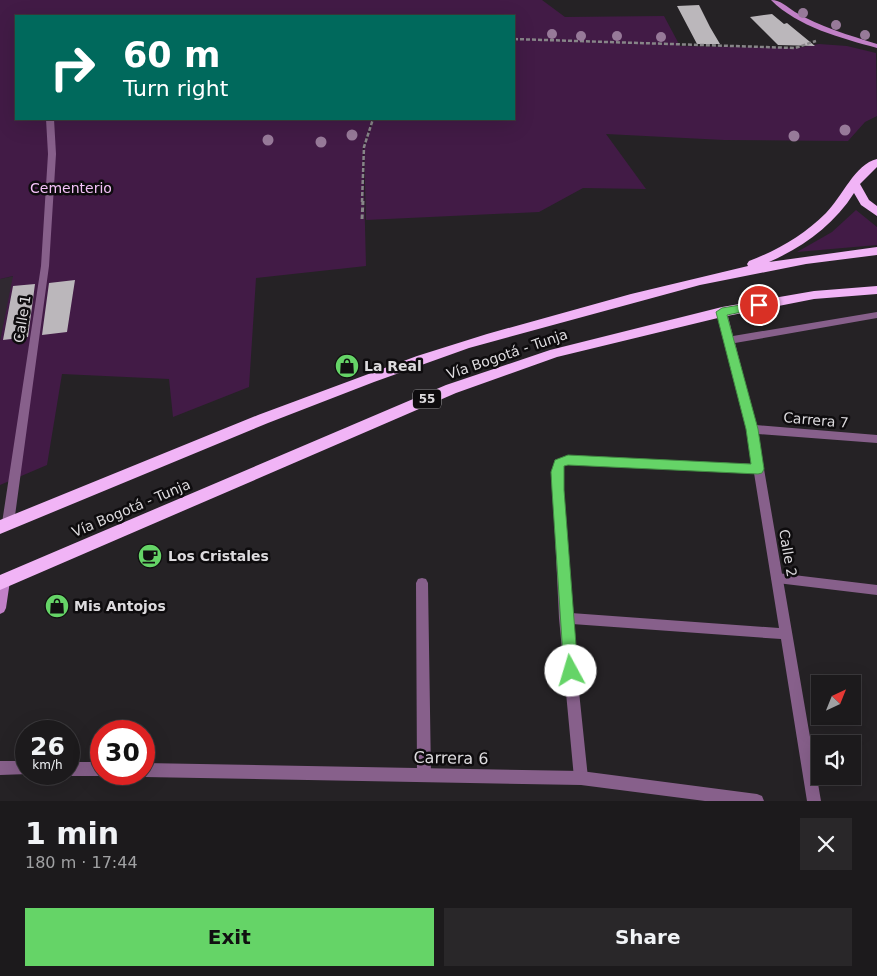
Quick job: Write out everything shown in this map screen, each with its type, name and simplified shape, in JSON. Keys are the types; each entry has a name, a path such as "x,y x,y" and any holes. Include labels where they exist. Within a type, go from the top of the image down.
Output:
{"highway":[{"path":"717,277 757,263 791,246 819,226 840,205 854,182 865,170 877,162"},
{"path":"854,182 864,202 877,212"},
{"name":"Vía Bogotá - Tunja","path":"4,525 293,407 425,358 562,317 717,277 799,261 877,251"},
{"name":"Vía Bogotá - Tunja","path":"2,582 451,389 555,353 722,312 814,295 877,290"}],"main road":[{"path":"774,0 802,19 877,46"},
{"path":"0,608 2,582"}],"street":[{"name":"Calle 1","path":"4,525 46,266 52,154 50,120"},
{"name":"Calle 2","path":"722,312 752,429 814,801"},
{"path":"728,340 877,314"},
{"name":"Carrera 7","path":"752,429 877,439"},
{"path":"581,778 565,618 557,472 559,463 568,460 758,469"},
{"path":"777,578 877,590"},
{"path":"422,583 424,775"},
{"path":"565,618 786,634"},
{"path":"0,768 15,768"},
{"name":"Carrera 6","path":"155,770 581,778 757,801"}],"path":[{"path":"515,39 795,48 812,44 831,31"},
{"path":"362,219 364,147 373,120"}],"shaded area":[{"path":"14,276 0,341 0,279"}],"green space":[{"name":"Cementerio","path":"0,0 542,0 565,17 664,16 680,46 797,48 819,44 847,46 876,53 877,116 865,122 848,141 724,140 606,134 646,189 583,188 539,212 366,220 364,147 374,120 515,120 515,15 15,15 15,120 373,120 363,147 366,266 256,278 249,387 173,417 169,379 62,374 47,465 0,485 0,341 13,276 0,279"},
{"path":"856,210 877,227 877,245 797,252 832,232"}],"building":[{"path":"699,5 720,44 697,44 677,6"},
{"path":"772,14 784,24 787,23 815,46 778,45 750,17"},
{"path":"75,280 67,332 42,335 49,283"},
{"path":"35,284 28,337 3,340 13,286"}],"place":[{"name":"La Real","path":"347,366"},
{"name":"Los Cristales","path":"150,556"},
{"name":"Mis Antojos","path":"57,606"}],"route":[{"path":"571,671 565,618 557,472 559,463 568,460 758,469 752,429 722,312 759,305"}]}
